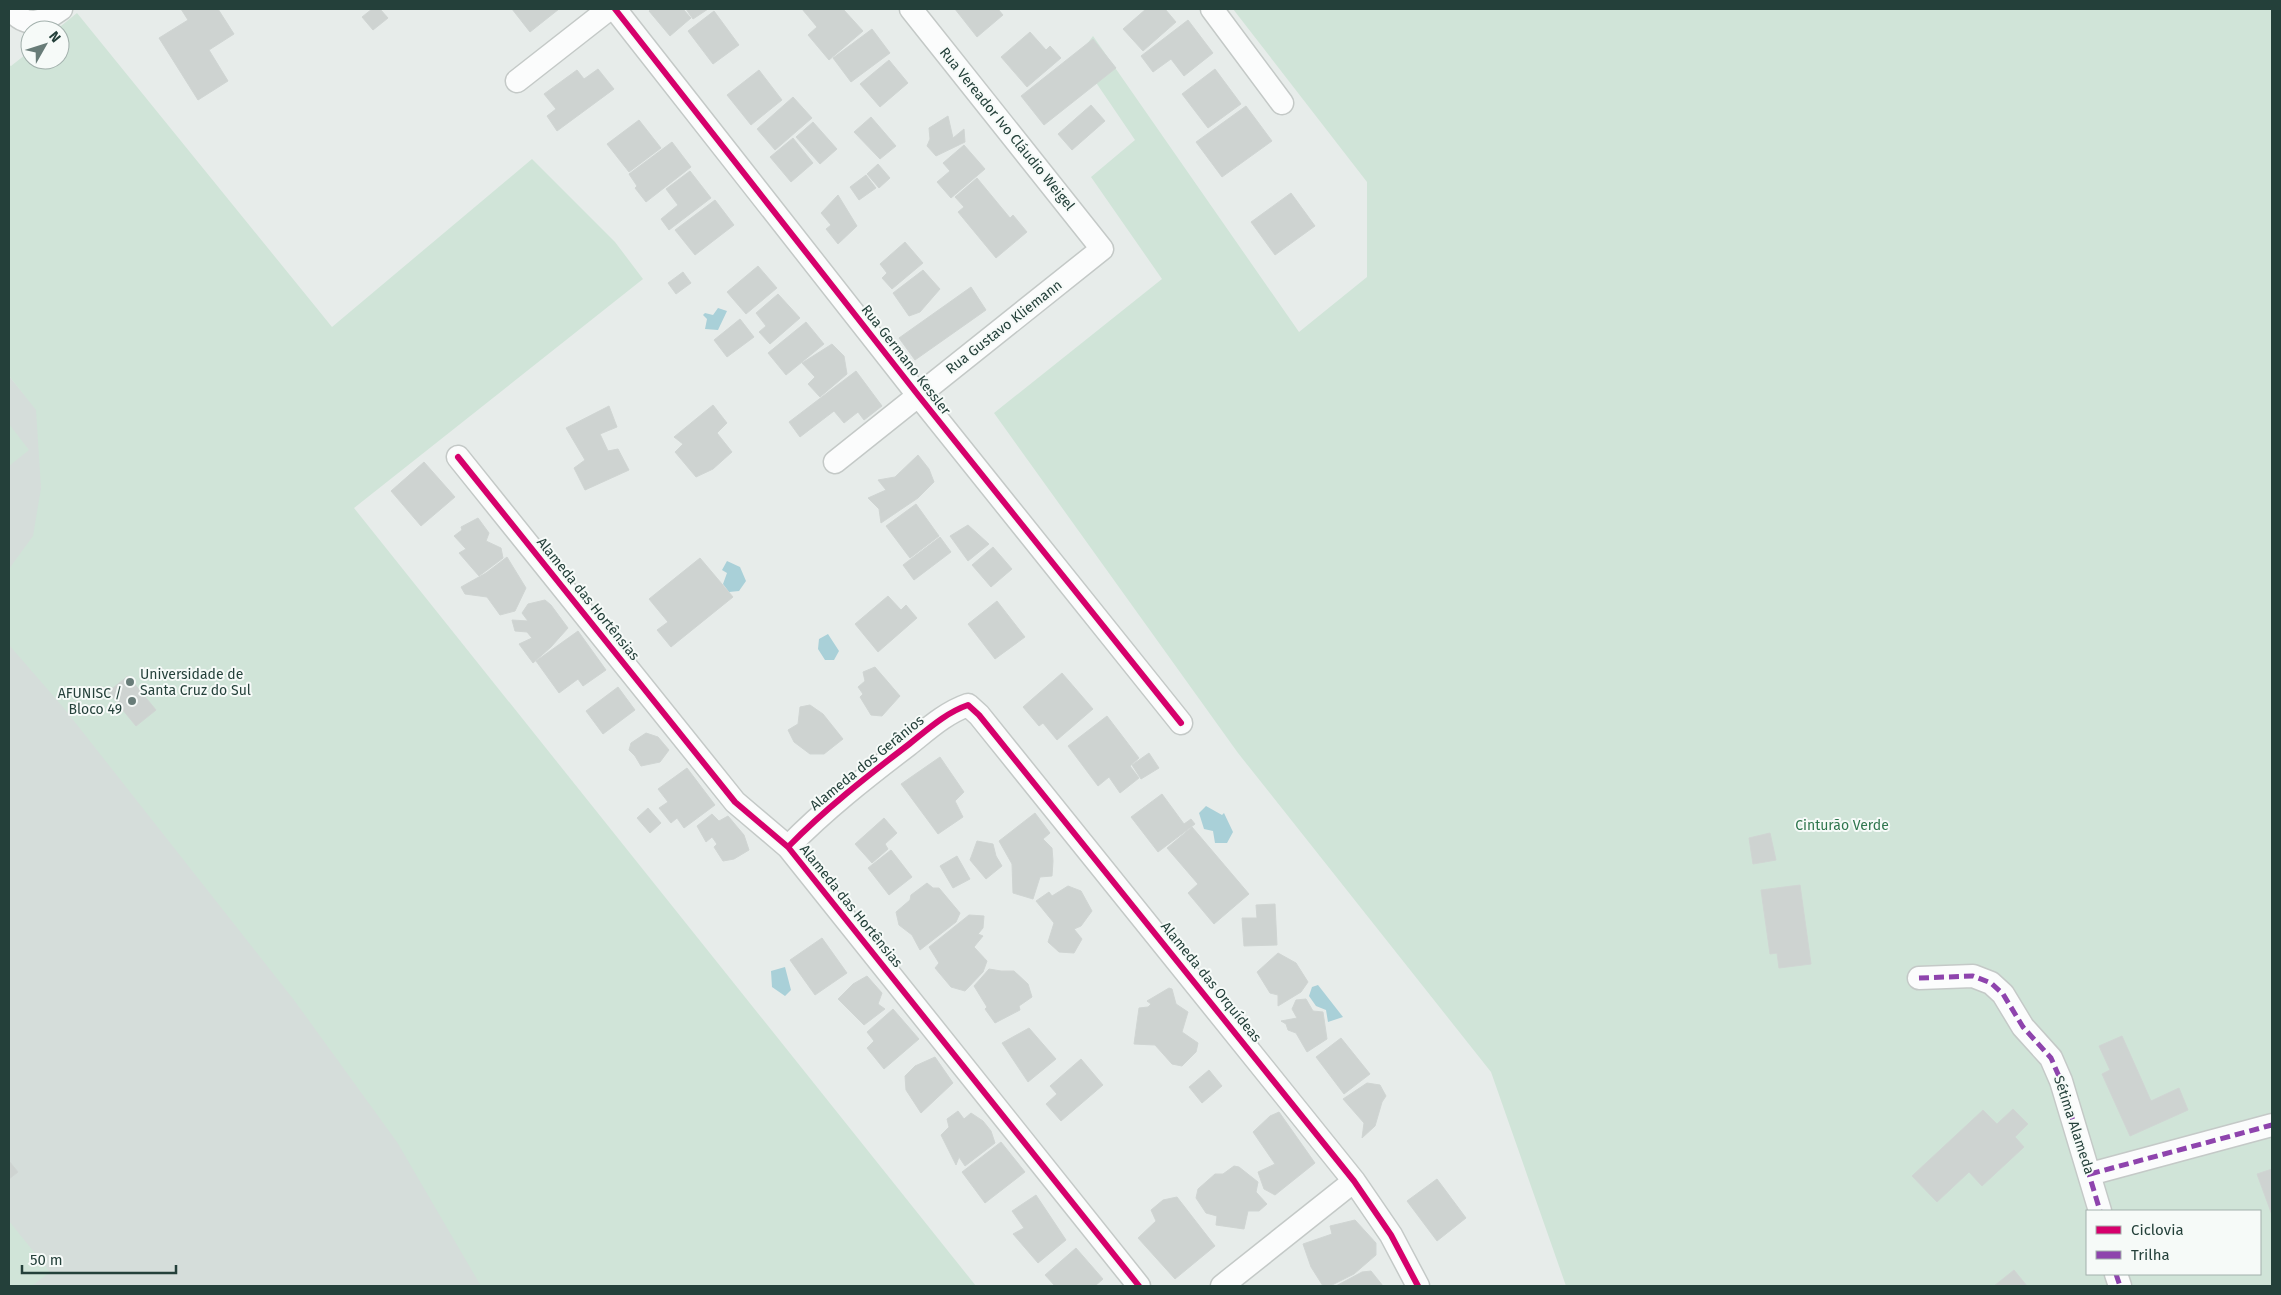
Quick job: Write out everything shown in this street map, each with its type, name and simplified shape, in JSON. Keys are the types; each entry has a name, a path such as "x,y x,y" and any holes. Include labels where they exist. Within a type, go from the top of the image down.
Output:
{"street":[{"path":"10,9 19,18 28,22 39,21 57,12"},
{"path":"517,81 609,9"},
{"name":"Rua Germano Kessler","path":"615,9 918,395 1181,723"},
{"name":"Rua Vereador Ivo Cláudio Weigel","path":"911,9 1102,249"},
{"path":"1212,9 1282,103"},
{"name":"Rua Gustavo Kliemann","path":"835,462 1102,249"},
{"name":"Alameda das Hortênsias","path":"458,457 735,802 788,848 1139,1286"},
{"name":"Alameda dos Gerânios","path":"788,848 810,825 888,760 941,719 956,709 968,705"},
{"name":"Alameda das Orquídeas","path":"968,705 979,715 1354,1181 1390,1235 1418,1286"},
{"name":"Sétima Alameda","path":"1919,978 1972,976 1991,983 2003,994 2023,1027 2051,1058 2062,1081 2100,1210"},
{"path":"2090,1174 2272,1125"},
{"path":"1222,1286 1354,1181"}],"shaded area":[{"name":"Universidade de Santa Cruz do Sul","path":"9,376 64,442 521,1286 9,1286"}],"green space":[{"name":"Cinturão Verde","path":"1233,9 2272,9 2272,1286 1566,1286 1491,1072 1238,753 994,413 1162,279 1091,177 1135,140 1078,56 1093,36 1299,332 1367,277 1367,182"},
{"path":"77,13 332,327 532,159 615,242 643,279 354,508 976,1286 481,1286 397,1142 294,1000 63,707 9,645 9,569 33,536 41,488 36,410 9,376 9,65 11,66 20,59 20,70 70,70 70,20 68,20"},
{"path":"9,424 29,450 9,466"},
{"path":"9,1221 50,1272 32,1286 9,1286"}],"water":[{"path":"718,308 727,311 718,330 705,329 707,319 703,315 705,313 713,315"},
{"path":"727,561 740,567 746,581 739,591 729,592 723,584 727,573 722,570"},
{"path":"828,634 839,651 834,660 825,660 818,649 819,639"},
{"path":"1206,806 1222,815 1224,813 1233,832 1227,843 1215,843 1213,831 1204,829 1199,813"},
{"path":"785,967 791,990 785,996 772,987 771,971"},
{"path":"1318,985 1343,1017 1328,1022 1326,1010 1316,1006 1309,996 1312,987"}],"building":[{"path":"181,9 218,9 234,34 209,50 228,81 198,100 159,38 188,20"},
{"path":"372,9 380,9 388,18 373,30 362,17"},
{"path":"512,9 559,9 530,32"},
{"path":"652,9 683,9 691,18 670,36 649,11"},
{"path":"686,9 708,9 693,19"},
{"path":"802,9 843,9 863,31 829,60 808,35 817,27"},
{"path":"955,9 998,9 1003,15 977,37"},
{"path":"1146,9 1165,9 1176,22 1143,51 1123,29"},
{"path":"714,11 739,45 713,64 688,31"},
{"path":"1188,20 1213,53 1184,76 1171,59 1153,72 1141,56"},
{"path":"872,29 890,53 851,82 833,58"},
{"path":"1030,32 1046,50 1050,46 1061,58 1027,87 1001,57"},
{"path":"1093,39 1116,68 1044,125 1021,96"},
{"path":"889,60 908,83 880,107 860,84"},
{"path":"598,69 614,89 557,131 547,116 556,109 544,94 577,70 584,79"},
{"path":"1215,69 1241,104 1208,128 1182,94"},
{"path":"759,70 782,100 751,125 727,95"},
{"path":"793,97 812,118 775,150 757,129"},
{"path":"1091,105 1105,121 1072,150 1058,134"},
{"path":"1246,106 1272,141 1222,177 1196,142"},
{"path":"948,116 953,138 964,129 965,142 936,156 927,146 930,139 929,128"},
{"path":"871,117 896,146 880,159 854,132"},
{"path":"639,120 661,148 629,172 607,144"},
{"path":"813,122 837,149 820,164 796,137"},
{"path":"793,138 813,163 791,182 770,157"},
{"path":"672,142 691,167 646,202 635,188 637,186 629,174"},
{"path":"964,145 985,169 951,198 937,182 950,171 943,163"},
{"path":"878,164 890,178 879,188 867,174"},
{"path":"690,171 711,198 669,230 661,219 678,205 666,189"},
{"path":"866,175 876,188 859,200 850,187"},
{"path":"977,178 1010,218 1013,215 1027,232 996,258 958,212 964,207 955,197"},
{"path":"1291,193 1315,226 1275,255 1251,222"},
{"path":"838,195 857,226 838,244 826,229 831,225 821,213"},
{"path":"715,200 734,225 695,255 675,230"},
{"path":"905,242 923,263 892,289 882,278 887,273 880,264"},
{"path":"758,266 777,288 746,314 727,292"},
{"path":"923,270 940,289 920,312 909,316 893,293"},
{"path":"683,272 691,283 676,294 668,283"},
{"path":"971,287 986,310 915,360 899,338"},
{"path":"778,294 800,318 770,344 759,332 766,326 756,313"},
{"path":"740,319 754,337 727,357 714,340"},
{"path":"806,322 824,344 786,375 768,353"},
{"path":"832,344 844,356 847,374 820,397 808,384 815,377 802,363"},
{"path":"856,371 882,406 864,420 858,412 844,423 834,411 800,437 789,422"},
{"path":"713,405 727,423 717,433 732,452 713,469 696,477 675,452 683,444 674,437"},
{"path":"609,406 617,427 600,434 608,451 618,449 629,470 585,490 574,468 585,460 566,428"},
{"path":"918,455 929,469 934,482 918,498 881,523 879,509 868,498 886,490 878,480 895,477"},
{"path":"424,462 455,497 421,526 391,491"},
{"path":"916,504 939,536 910,558 886,526"},
{"path":"478,518 489,533 486,541 501,548 503,558 479,576 459,553 466,549 454,536 462,530 461,527"},
{"path":"968,525 989,544 968,561 950,536"},
{"path":"940,537 951,552 914,580 903,565"},
{"path":"993,547 1012,569 991,587 972,565"},
{"path":"507,557 526,588 515,611 500,615 487,597 465,594 461,587 486,573"},
{"path":"700,558 733,597 671,647 657,630 668,622 649,599"},
{"path":"888,596 901,610 906,605 917,618 878,652 855,624"},
{"path":"545,600 568,628 533,663 519,644 532,638 527,632 515,631 512,620 528,621 522,613 528,604"},
{"path":"997,601 1025,637 995,659 968,624"},
{"path":"578,631 606,670 583,686 578,679 559,693 536,661"},
{"path":"875,667 900,696 882,716 871,715 860,697 863,694 858,687 865,681 863,672"},
{"path":"1062,673 1093,709 1057,740 1043,723 1039,726 1023,707"},
{"name":"AFUNISC / Bloco 49","path":"128,676 156,710 136,726 108,692"},
{"path":"618,687 635,710 603,734 586,711"},
{"path":"810,705 823,714 843,739 824,754 810,754 794,742 788,730 798,724 800,707"},
{"path":"1107,716 1139,758 1130,766 1139,778 1120,793 1109,777 1098,786 1068,746"},
{"path":"646,733 658,737 669,750 660,762 641,766 629,750 631,743"},
{"path":"1149,753 1159,768 1141,779 1132,765"},
{"path":"940,757 964,792 955,801 963,817 938,834 901,784"},
{"path":"687,768 715,805 684,828 677,818 671,823 659,808 668,802 658,789"},
{"path":"1162,794 1184,824 1191,819 1195,824 1158,852 1131,817"},
{"path":"648,808 661,823 650,833 637,818"},
{"path":"1035,813 1050,833 1043,839 1052,848 1053,861 1052,876 1040,877 1033,899 1013,893 1012,864 999,841"},
{"path":"712,814 719,821 728,816 744,835 749,850 734,859 723,861 714,847 717,844 712,837 706,842 697,826"},
{"path":"884,818 897,833 885,844 888,849 872,863 855,844"},
{"path":"1192,827 1249,894 1214,924 1188,893 1198,884 1167,848"},
{"path":"1770,833 1776,860 1753,864 1749,838"},
{"path":"977,841 993,844 996,856 1002,866 986,879 970,860"},
{"path":"891,850 912,877 889,895 868,868"},
{"path":"957,856 970,879 953,888 940,866"},
{"path":"927,883 933,888 939,888 960,913 956,922 920,950 912,935 899,925 896,912 910,900 911,895"},
{"path":"1800,885 1811,964 1779,968 1777,953 1770,954 1761,890"},
{"path":"1068,886 1081,891 1092,911 1081,926 1074,929 1082,939 1074,953 1059,952 1048,942 1054,923 1036,901 1049,892 1052,896"},
{"path":"1275,904 1277,945 1244,946 1242,918 1257,918 1256,905"},
{"path":"969,915 984,916 983,928 978,934 983,936 974,947 987,961 983,972 965,991 951,987 935,968 939,963 929,947"},
{"path":"822,938 847,973 815,995 790,960"},
{"path":"1278,953 1296,963 1308,982 1301,992 1278,1006 1278,995 1270,993 1257,972"},
{"path":"989,969 1014,971 1028,984 1032,997 1019,1006 1020,1010 995,1023 985,1009 987,1007 974,986"},
{"path":"867,976 882,993 878,1004 885,1009 864,1025 838,999 853,984"},
{"path":"1169,988 1172,989 1176,1004 1188,1012 1182,1032 1198,1043 1196,1052 1182,1066 1172,1064 1155,1045 1134,1044 1139,1008 1148,1007 1151,1004 1147,1001"},
{"path":"1306,999 1313,1011 1323,1012 1327,1039 1307,1052 1296,1033 1288,1030 1286,1024 1281,1021 1297,1018 1292,1009 1296,1000"},
{"path":"893,1009 919,1039 884,1069 867,1048 874,1041 867,1032"},
{"path":"1029,1028 1056,1059 1028,1082 1002,1043"},
{"path":"2122,1036 2151,1101 2179,1088 2188,1110 2130,1136 2102,1074 2110,1070 2099,1046"},
{"path":"1341,1038 1370,1074 1344,1094 1316,1057"},
{"path":"935,1057 953,1083 921,1113 906,1090 905,1076 915,1066"},
{"path":"1081,1059 1103,1085 1061,1121 1046,1104 1057,1094 1050,1086"},
{"path":"1209,1070 1222,1086 1202,1103 1189,1087"},
{"path":"1367,1083 1380,1085 1386,1096 1382,1102 1375,1126 1362,1138 1364,1123 1343,1099"},
{"path":"2013,1109 2028,1124 2015,1137 2024,1147 1982,1186 1969,1172 1937,1202 1912,1176 1983,1110 1997,1124"},
{"path":"958,1111 964,1119 971,1113 983,1121 991,1131 995,1143 965,1166 959,1157 956,1165 941,1135 949,1127 947,1119"},
{"path":"1279,1112 1315,1163 1275,1195 1264,1189 1258,1172 1275,1164 1253,1132 1270,1116"},
{"path":"1001,1142 1025,1172 985,1203 962,1172"},
{"path":"9,1161 18,1172 9,1179"},
{"path":"1234,1166 1239,1167 1258,1182 1256,1192 1267,1204 1259,1211 1248,1211 1244,1229 1216,1225 1217,1216 1206,1213 1196,1198 1198,1189 1215,1174 1223,1174"},
{"path":"2272,1169 2272,1215 2257,1174"},
{"path":"1437,1179 1466,1218 1437,1241 1407,1201"},
{"path":"1036,1195 1066,1240 1038,1263 1013,1234 1024,1228 1012,1211"},
{"path":"1177,1197 1215,1246 1175,1279 1138,1238 1156,1221 1151,1210 1163,1200"},
{"path":"1355,1220 1376,1243 1376,1255 1354,1274 1330,1286 1323,1286 1311,1267 1303,1244 1332,1234 1330,1226"},
{"path":"1076,1248 1103,1279 1095,1286 1055,1286 1045,1275"},
{"path":"2014,1270 2027,1286 1994,1286"},
{"path":"1371,1271 1383,1286 1336,1286 1362,1272"}],"marked path":[{"path":"1919,978 1973,976 1991,983 2003,994 2023,1027 2051,1058 2061,1081 2100,1210"},
{"path":"2090,1174 2272,1125"},
{"path":"2116,1275 2120,1286"}],"cycle path":[{"path":"615,9 918,395 1181,723"},
{"path":"458,457 735,802 788,847 1139,1286"},
{"path":"788,847 831,807 936,722 968,705 979,715 1354,1181 1391,1235 1418,1286"}],"place":[{"name":"Universidade de Santa Cruz do Sul","path":"130,682"},
{"name":"AFUNISC / Bloco 49","path":"132,701"}]}
